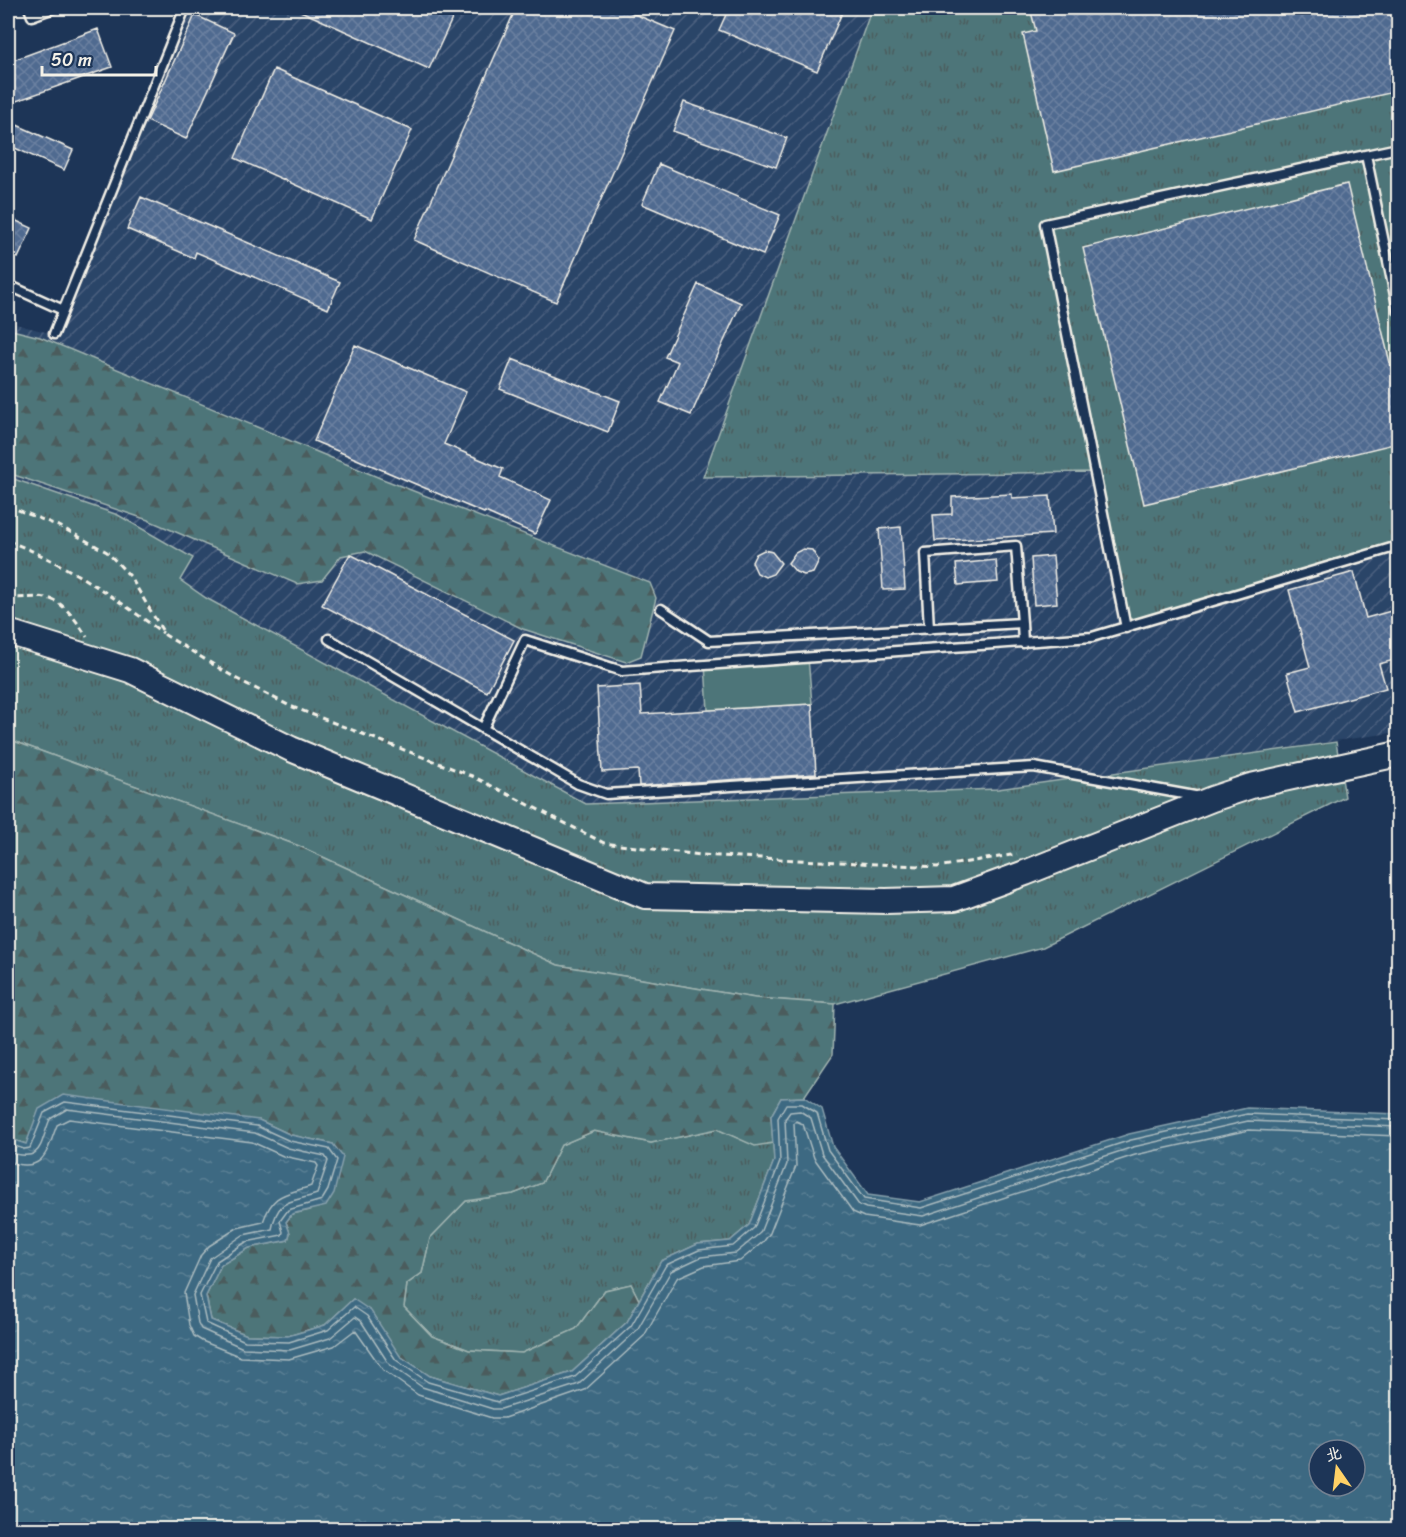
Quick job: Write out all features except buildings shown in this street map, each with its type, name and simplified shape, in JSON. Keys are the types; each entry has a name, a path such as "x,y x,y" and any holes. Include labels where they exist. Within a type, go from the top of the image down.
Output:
{"street":[{"path":"8,632 130,670 291,748 645,896 886,901 954,899 1251,786 1398,754"}],"lane":[{"path":"29,8 32,16 54,8"},
{"path":"54,334 185,8"},
{"path":"1126,627 1045,224 1398,148"},
{"path":"1366,155 1398,310"},
{"path":"8,285 63,310"},
{"path":"929,629 925,554 1016,546 1023,643"},
{"path":"483,729 525,640 622,671 1092,638 1398,546"},
{"path":"661,609 709,641 1022,623"},
{"path":"329,639 578,784 606,794 1034,766 1212,799"}],"path":[{"path":"8,541 28,549 109,593 165,635"},
{"path":"8,597 45,598 57,601 90,642 96,660"}],"shaded area":[{"path":"185,8 1398,8 1398,732 998,789 586,804 206,598 179,579 193,559 118,515 8,477 8,322 53,334"}],"green space":[{"path":"872,8 1398,8 1398,546 1126,628 1095,472 703,477"},
{"path":"8,329 40,337 380,478 650,583 656,598 641,656 626,662 523,629 365,551 341,556 322,580 297,584 148,520 8,473"},
{"path":"8,477 118,515 193,558 180,580 206,598 586,804 998,789 1336,742 1345,797 1043,947 835,1004 755,998 558,965 299,846 8,739"},
{"path":"808,658 812,704 708,710 705,665"},
{"path":"8,739 299,846 558,965 755,998 835,1004 833,1054 804,1097 781,1098 771,1116 773,1143 755,1146 717,1129 651,1143 594,1131 561,1145 542,1183 513,1194 466,1201 430,1238 422,1273 407,1284 404,1307 432,1336 469,1350 522,1353 576,1329 605,1290 631,1284 639,1300 627,1322 572,1372 498,1396 430,1376 400,1356 353,1299 325,1325 288,1336 247,1335 211,1320 206,1296 221,1265 249,1248 288,1240 290,1233 286,1222 292,1214 310,1210 333,1144 291,1135 259,1120 26,1144 8,1138"},
{"path":"717,1129 754,1145 773,1143 774,1161 749,1225 730,1241 698,1244 661,1261 639,1300 631,1284 605,1290 576,1329 522,1353 469,1350 432,1336 404,1307 407,1284 422,1273 430,1238 466,1201 513,1194 542,1183 561,1145 594,1131 651,1143"}],"water":[{"path":"63,1095 259,1120 291,1135 333,1144 343,1157 334,1193 326,1206 292,1214 286,1222 290,1233 288,1240 249,1248 221,1265 206,1296 211,1320 247,1335 288,1336 325,1325 353,1299 371,1311 400,1356 430,1376 498,1396 572,1372 627,1322 661,1261 698,1244 730,1241 749,1225 774,1161 771,1116 781,1098 804,1097 822,1109 833,1147 868,1195 920,1202 1129,1134 1247,1108 1398,1114 1398,1529 8,1529 8,1138 26,1144 39,1109"}]}
